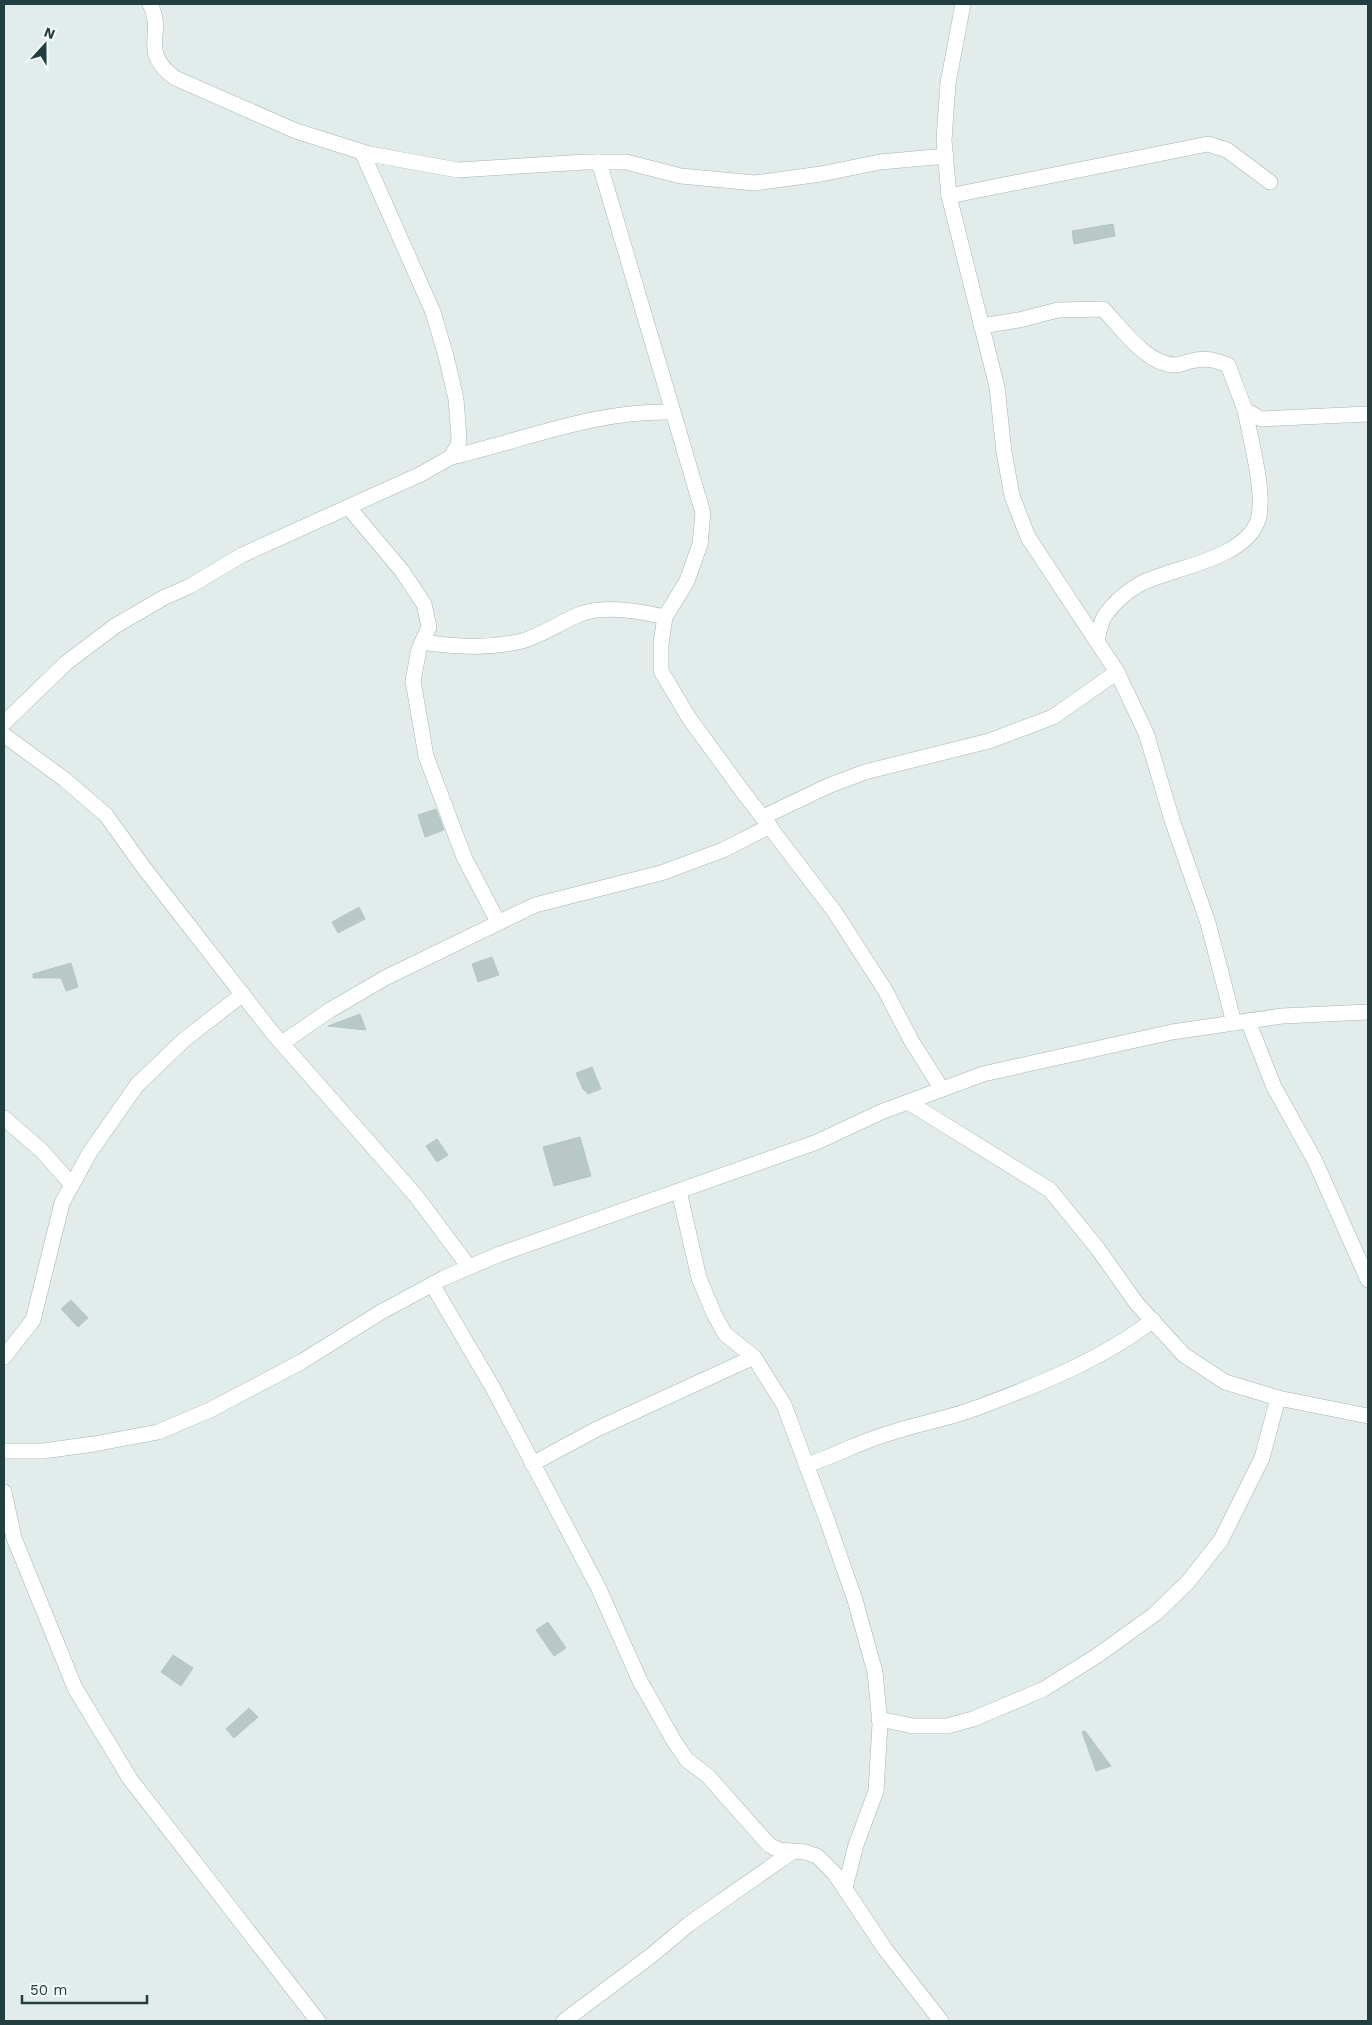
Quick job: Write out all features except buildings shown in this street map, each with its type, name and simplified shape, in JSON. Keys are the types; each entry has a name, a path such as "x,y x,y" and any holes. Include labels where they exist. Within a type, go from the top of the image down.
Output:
{"street":[{"path":"150,4 153,10 154,48 157,61 161,68 175,78 296,131 362,152 458,170 626,162 681,176 756,183 821,174 880,162 946,156"},
{"path":"963,4 948,83 944,140 949,196 997,387 1004,452 1012,496 1028,537 1118,672 1146,733 1173,823 1241,1022 1315,1161 1368,1280"},
{"path":"949,196 1208,144 1227,150 1270,182"},
{"path":"362,152 432,312 446,356 456,399 460,438 451,457"},
{"path":"599,162 671,412 703,513 700,544 690,572 665,617 661,643 661,671 689,718 834,910 885,990 912,1042 942,1089"},
{"path":"981,326 1019,320 1058,310 1103,309 1137,347 1154,359 1176,365 1208,357 1228,365 1245,410 1260,493 1258,518 1253,531 1241,543 1219,555 1142,582 1118,600 1104,618 1097,639"},
{"path":"1245,410 1260,419 1368,414"},
{"path":"4,723 66,663 115,626 163,598 190,586 242,555 349,508 421,474 451,457 612,415 642,411 671,412"},
{"path":"349,508 402,571 424,604 429,627 422,642 413,681 426,756 464,856 498,922"},
{"path":"422,642 462,648 488,647 524,641 580,614 606,610 643,612 665,617"},
{"path":"282,1044 330,1010 385,978 535,905 661,873 723,850 828,786 865,772 989,741 1053,716 1118,672"},
{"path":"4,735 64,779 106,815 144,868 282,1044 416,1196 470,1267"},
{"path":"4,1358 33,1320 62,1203 90,1152 137,1085 185,1038 243,994"},
{"path":"4,1451 43,1450 94,1444 158,1432 210,1410 301,1362 380,1312 432,1284 470,1267 817,1142 881,1112 983,1074 1124,1041 1241,1022 1282,1016 1368,1012"},
{"path":"908,1102 1050,1190 1153,1320 1184,1355 1225,1382 1278,1398 1368,1416"},
{"path":"4,1118 42,1151 72,1185"},
{"path":"678,1191 699,1278 714,1314 725,1334 754,1357 784,1405 857,1609 875,1672 879,1719 876,1790 856,1845 845,1888"},
{"path":"432,1284 493,1388 598,1587 640,1681 674,1741 688,1760 708,1776 769,1845 779,1850 805,1852 818,1856 836,1874 885,1949 941,2021"},
{"path":"806,1464 833,1457 856,1444 978,1407 1066,1370 1126,1341 1153,1320"},
{"path":"532,1464 597,1429 754,1357"},
{"path":"879,1719 913,1726 947,1726 981,1716 1044,1690 1098,1656 1155,1614 1188,1582 1221,1540 1262,1458 1278,1398"},
{"path":"4,1492 14,1538 75,1688 130,1779 318,2021"},
{"path":"564,2021 652,1955 689,1924 792,1852"}]}
